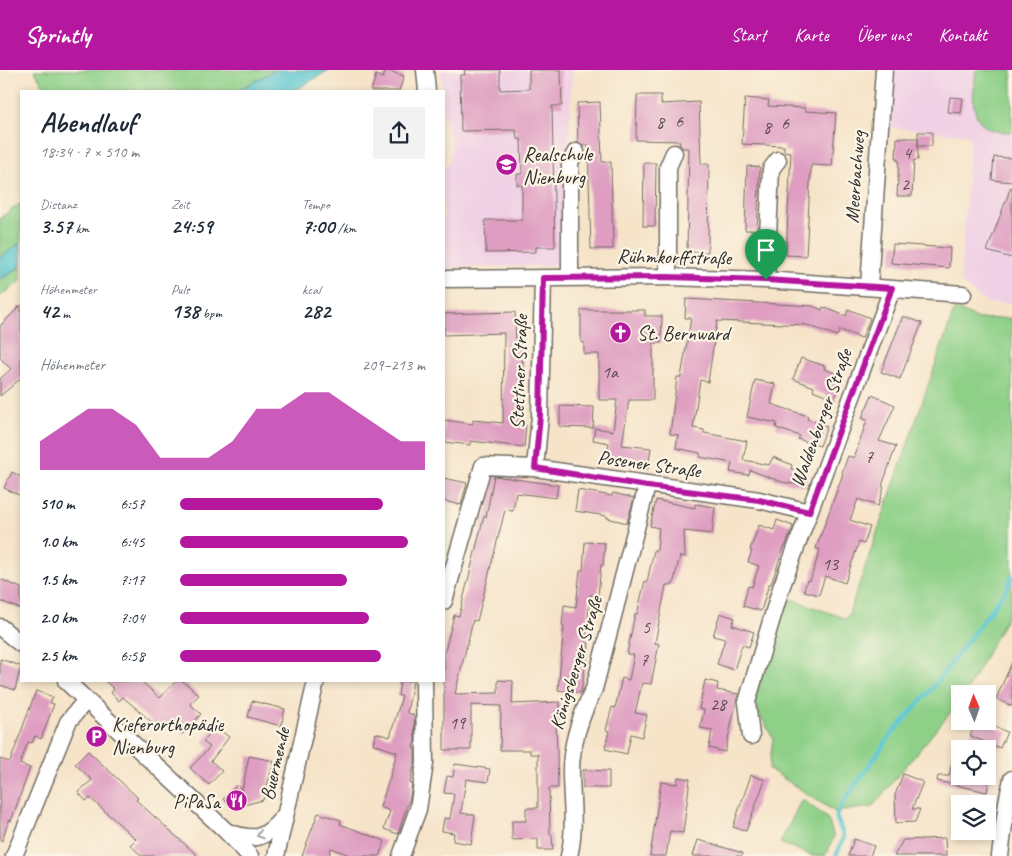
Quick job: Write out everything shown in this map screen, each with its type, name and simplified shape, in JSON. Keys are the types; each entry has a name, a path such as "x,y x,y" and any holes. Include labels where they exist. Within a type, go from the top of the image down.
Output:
{"street":[{"path":"425,70 427,90"},
{"name":"Meerbachweg","path":"869,286 884,70"},
{"path":"570,278 570,162 576,152"},
{"path":"668,277 668,167 674,153"},
{"path":"766,280 770,169 778,160"},
{"name":"Rühmkorffstraße","path":"445,279 668,277 766,280 963,294"},
{"name":"Stettiner Straße","path":"535,468 540,416 543,278"},
{"name":"Waldenburger Straße","path":"750,736 747,702 780,588 892,288"},
{"name":"Posener Straße","path":"445,597 482,466 535,468 647,486 759,500 809,512"},
{"name":"Königsberger Straße","path":"569,856 572,836 571,768 575,737 584,710 594,689 647,486"},
{"path":"0,627 20,643"},
{"path":"67,682 226,831 250,856"},
{"name":"Buermende","path":"276,856 316,682"},
{"path":"401,856 418,809 425,763 424,682"},
{"path":"14,856 68,722 86,700"},
{"path":"1000,856 1012,779"},
{"path":"226,831 246,838 256,838 272,830 286,814"}],"shaded area":[{"name":"Realschule Nienburg","path":"441,70 572,70 563,265 445,268 445,170 450,158 451,143 445,118 445,90 442,90"},
{"path":"895,70 1012,70 1012,303 987,303 960,282 970,135 890,127"}],"green space":[{"path":"34,70 275,70 239,90 46,90"},
{"path":"976,70 1012,70 1012,132 992,130 979,119 975,112 974,104"},
{"path":"20,204 20,243 0,258 0,218"},
{"path":"20,267 20,282 0,296 0,280"},
{"path":"955,308 978,319 1012,318 1012,607 970,685 951,685 951,712 872,807 835,812 769,769 773,738 755,706 756,694 788,598 847,619"},
{"path":"802,799 828,819 834,837 825,856 813,856 780,843"}],"water":[{"path":"275,70 329,70 296,90 239,90"},
{"path":"20,243 20,267 0,280 0,258"}],"building":[{"path":"386,70 404,76 399,90 371,90 376,75 383,78"},
{"path":"464,70 500,70 500,90 529,89 529,70 561,70 562,106 552,106 555,247 536,247 536,252 486,253 485,220 522,220 522,185 517,185 517,174 522,174 521,139 517,139 516,130 461,131 460,75 465,75"},
{"path":"637,95 661,95 661,104 699,102 701,164 709,164 708,252 687,252 689,148 682,148 679,141 636,140"},
{"path":"950,97 963,98 961,113 948,112"},
{"path":"745,98 769,100 768,106 805,108 805,111 836,113 832,166 811,165 806,256 786,255 791,152 784,151 784,146 742,144"},
{"path":"600,102 602,162 611,162 613,249 591,249 588,145 578,143 577,103"},
{"path":"918,132 932,132 932,146 918,146"},
{"path":"897,138 918,138 918,160 914,160 912,196 897,196 899,160 896,160"},
{"path":"994,157 1012,158 1012,182 992,180"},
{"path":"644,163 656,163 655,226 643,226"},
{"path":"747,166 760,167 757,230 745,230"},
{"path":"1012,187 1012,258 987,251"},
{"path":"893,244 950,248 949,268 891,263"},
{"path":"686,299 813,306 822,310 823,307 846,316 848,309 870,318 862,338 840,330 837,336 807,325 717,321 708,382 700,380 693,428 704,430 704,433 747,441 743,460 769,465 773,457 792,465 791,469 807,471 805,486 782,482 750,470 749,475 730,472 732,463 700,457 700,453 676,448 678,435 670,434 677,377 681,377 691,318 685,318"},
{"path":"20,306 20,379 0,396 0,379 11,369 0,358 0,326"},
{"path":"581,310 645,310 645,316 662,316 661,343 653,343 653,400 629,400 622,445 651,448 648,469 606,460 609,443 593,440 595,428 613,431 617,400 599,400 599,354 584,354 584,342 581,342"},
{"path":"515,312 516,346 523,346 522,425 526,425 524,447 470,441 470,445 445,442 445,420 473,424 473,420 503,423 504,333 445,335 445,314"},
{"path":"903,316 922,323 900,379 881,372"},
{"path":"801,358 825,366 824,369 843,376 835,399 813,390 814,387 793,379"},
{"path":"755,380 775,384 771,404 808,416 807,419 827,426 820,446 798,439 800,436 776,428 777,423 747,417"},
{"path":"872,395 895,405 879,441 896,446 882,486 884,487 878,506 858,499 850,520 870,527 864,544 859,542 845,583 825,576 819,595 804,591 807,580 810,581 820,550 816,548 848,456 854,458 867,420 862,418"},
{"path":"560,406 594,407 593,428 560,427"},
{"path":"12,472 20,476 20,496 4,488"},
{"path":"494,476 558,485 556,498 516,493 513,511 505,510 477,621 473,620 455,694 498,693 498,680 513,681 512,704 560,702 560,720 556,720 558,788 549,788 550,835 552,834 553,850 538,850 538,839 512,840 512,821 526,821 526,808 538,808 538,754 530,754 530,750 500,750 501,706 471,705 471,750 444,750 445,651 454,615 459,616 484,516 486,517"},
{"path":"445,478 467,483 461,505 445,501"},
{"path":"578,490 612,496 613,493 634,498 627,523 607,518 607,516 575,511"},
{"path":"656,500 695,508 695,504 715,507 712,534 684,531 685,557 680,556 673,585 666,585 655,643 659,644 651,684 642,683 635,713 647,715 642,737 631,734 627,754 605,749 609,731 606,730 612,707 615,708 622,678 629,680 634,655 627,654 635,614 637,614 645,581 647,582 654,550 657,550 659,528 650,526"},
{"path":"777,520 793,526 771,584 769,584 761,611 743,606 748,586 752,587 759,566 748,562 752,551 750,550 759,525 774,530"},
{"path":"585,542 605,543 598,596 590,595 586,642 589,643 581,693 558,690 564,605 576,607 580,570 583,570"},
{"path":"0,579 20,588 20,609 0,601"},
{"path":"720,613 735,618 732,625 754,632 749,647 742,645 734,670 717,664 725,639 713,636"},
{"path":"0,659 20,666 15,690 0,685"},
{"path":"1012,662 1012,706 996,699"},
{"path":"705,680 718,683 717,690 738,694 725,752 709,748 712,730 700,728 704,710 699,709"},
{"path":"106,682 142,682 160,698 175,682 184,682 199,695 190,704 201,714 183,734 169,723 162,731 123,697 119,701 111,693 114,689"},
{"path":"400,682 413,682 407,713 414,715 415,741 413,748 415,749 415,762 410,783 412,784 410,797 398,834 384,829 390,811 380,807 397,752 373,744 376,733 390,737 402,696 398,696"},
{"path":"36,691 53,697 50,703 54,704 41,739 35,736 32,743 28,742 20,764 30,768 11,821 9,820 2,841 0,841 0,759 10,762"},
{"path":"252,701 285,709 281,726 248,717"},
{"path":"215,726 229,737 211,761 222,771 209,785 190,768 210,747 203,742"},
{"path":"996,727 1007,732 1000,748 996,746 996,740 980,740 970,736 972,730 996,730"},
{"path":"88,751 138,798 136,800 198,856 142,856 130,845 136,839 90,798 86,801 78,792 92,780 75,764"},
{"path":"249,756 274,761 263,800 233,808 223,799 237,785 242,790"},
{"path":"455,764 490,769 488,782 466,779 461,813 475,815 471,844 453,841 454,833 442,831 444,818 450,819 454,794 444,793 447,776 453,777"},
{"path":"951,766 951,784 937,781 938,776 949,776"},
{"path":"583,770 609,771 609,788 583,788"},
{"path":"903,774 923,782 912,809 920,809 915,822 896,823 895,795"},
{"path":"751,775 765,780 746,831 733,827"},
{"path":"678,777 690,779 683,833 670,831 666,856 650,856 661,782 677,784"},
{"path":"955,785 988,785 987,792"},
{"path":"318,813 341,820 340,824 385,841 379,856 352,856 331,848 329,856 302,856"},
{"path":"945,838 946,856 894,856 903,840"},
{"path":"854,839 874,846 870,856 848,856"},
{"path":"698,840 743,853 742,856 693,856"}],"waterway":[{"path":"836,856 844,837 836,816 844,801 891,735 934,686 1008,587 1012,577"}],"place":[{"name":"Realschule Nienburg","path":"507,165"},
{"name":"St. Bernward","path":"621,333"},
{"name":"Kieferorthopädie Nienburg","path":"96,736"},
{"name":"PiPaSa","path":"236,801"}],"route":[{"path":"668,277 766,280 892,288 809,512 759,500 647,486 535,468 540,416 543,278 668,277"}]}
